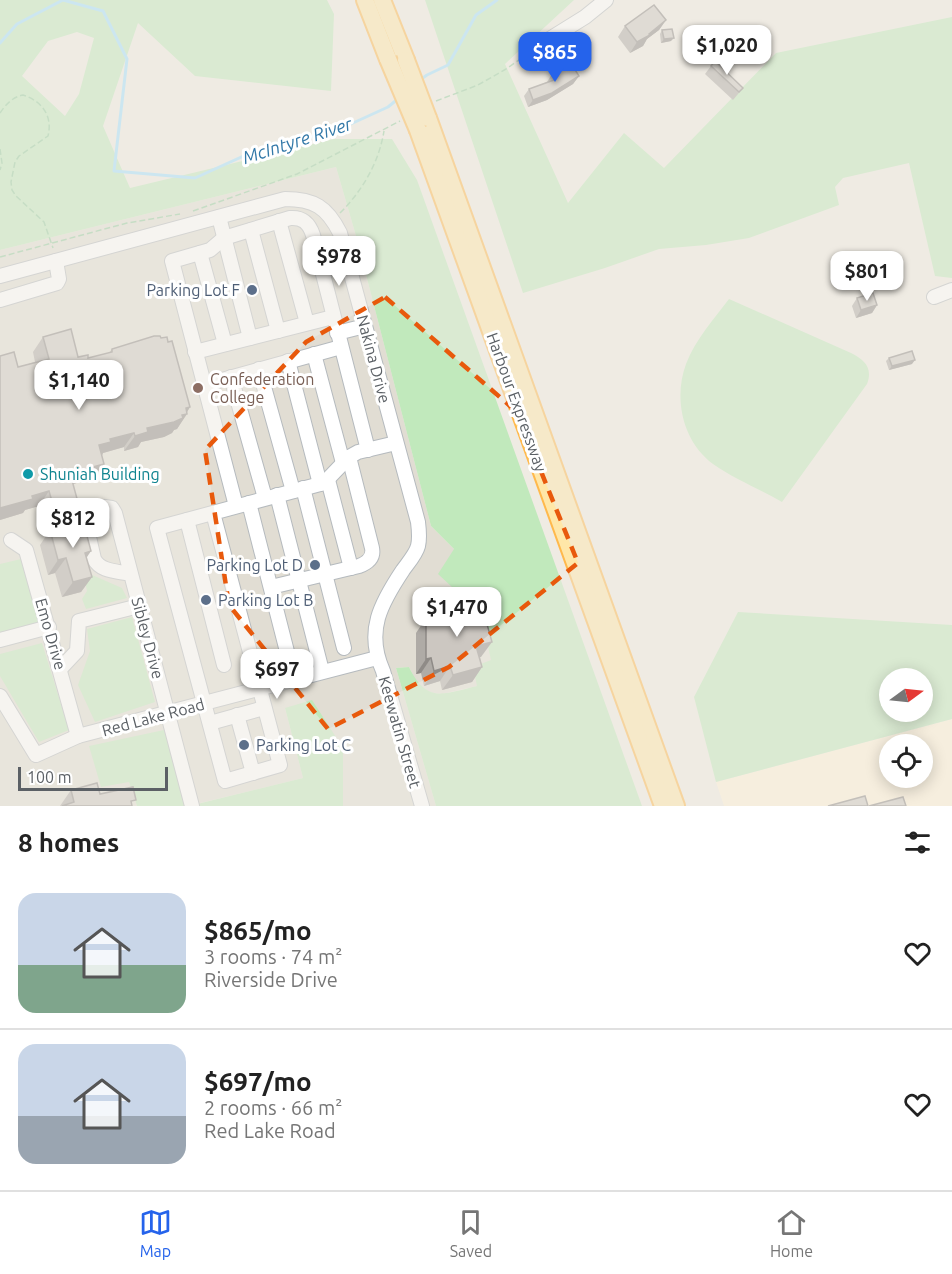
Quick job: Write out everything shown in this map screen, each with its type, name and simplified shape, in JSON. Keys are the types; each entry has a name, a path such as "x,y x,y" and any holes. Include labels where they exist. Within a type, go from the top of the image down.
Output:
{"main road":[{"name":"Harbour Expressway","path":"364,0 388,59 426,117 676,806"},
{"name":"Harbour Expressway","path":"382,0 426,117 663,806"}],"street":[{"path":"540,45 585,17 606,0"},
{"name":"Nakina Drive","path":"0,276 279,201 299,199 314,203 326,211 340,232 418,522 418,548 384,599 380,609 376,638 377,658"},
{"path":"219,217 250,338"},
{"path":"294,679 271,587 204,385 172,261 210,250 224,238 279,221 297,218 305,221 311,228 368,450"},
{"path":"279,221 307,323"},
{"path":"251,230 278,331"},
{"path":"200,253 225,344"},
{"path":"0,300 57,284 59,279 56,261"},
{"path":"934,297 952,290"},
{"path":"195,352 333,317"},
{"path":"337,333 365,326"},
{"path":"204,385 341,347"},
{"path":"271,587 366,563 373,551 314,354"},
{"path":"288,361 351,568"},
{"path":"260,369 325,574 344,648"},
{"path":"231,377 299,580 322,671"},
{"path":"213,513 280,765 225,781 157,528 324,482 346,460 368,450 396,443"},
{"name":"Sibley Drive","path":"130,574 97,565 84,515 105,507 112,508 115,513 192,806"},
{"path":"187,520 224,665"},
{"name":"Emo Drive","path":"11,540 26,550 61,668 78,736"},
{"path":"61,668 77,651 79,621 139,606"},
{"path":"0,640 48,627"},
{"name":"Red Lake Road","path":"0,696 36,755 78,736 377,658"},
{"name":"Keewatin Street","path":"377,658 383,671 422,806"},
{"path":"210,723 264,708"},
{"path":"237,715 253,772"}],"path":[{"path":"426,117 448,95 460,93 478,85 540,45"},
{"path":"0,113 13,99 23,95 40,104 45,111 49,123 48,136 19,156 15,162 10,182 16,196 44,222 56,261"},
{"path":"0,257 128,223 185,214 297,174 405,118"},
{"path":"333,220 359,191 371,173 382,144 384,130"},
{"path":"0,149 2,163 0,170"}],"highlighted area":[{"path":"385,297 517,412 578,563 449,667 328,729 229,605 205,450 306,342"}],"shaded area":[{"name":"Confederation College","path":"336,167 431,526 454,549 481,614 492,661 477,686 442,694 428,692 417,683 409,667 396,668 436,806 343,806 343,748 285,708 303,778 188,806 164,730 129,782 137,806 0,806 0,250"},
{"path":"952,719 952,806 724,806 716,782 879,738 879,788 933,788 933,734 896,734"}],"green space":[{"path":"0,0 327,0 334,14 331,91 195,76 138,23 103,126 130,188 334,139 392,139 417,180 642,806 436,806 396,668 409,667 422,687 429,691 445,693 477,686 473,667 491,660 481,614 438,574 454,549 431,526 336,167 0,250","holes":["77,32 94,38 79,94 65,116 22,76 48,41"]},
{"path":"425,0 574,0 505,64 568,203 624,133 664,168 776,53 952,17 952,278 935,276 909,163 843,178 835,187 839,205 749,238 659,249 523,293"},
{"path":"729,299 851,353 867,365 869,378 867,384 782,502 713,464 694,444 683,419 681,391 686,364 700,338"},
{"path":"21,559 42,622 0,633 0,564"},
{"path":"83,571 122,588 127,598 86,609 82,599 87,591"},
{"path":"738,612 952,625 952,719 896,734 879,734 879,738 716,782 694,697"},
{"path":"132,617 155,702 95,722 78,685 90,651 87,629"},
{"path":"42,643 69,730 39,742 0,676 0,654"},
{"path":"312,700 343,748 343,806 189,806 303,778 285,708"},
{"path":"164,730 189,806 137,806 129,782 101,787 89,746"}],"building":[{"path":"654,5 666,20 650,35 637,42 625,26"},
{"path":"672,29 674,38 664,39 662,30"},
{"path":"715,61 743,88 739,92 711,66"},
{"path":"572,65 579,76 552,93 533,100 529,89 554,80 552,74"},
{"path":"873,293 877,305 861,310 857,298"},
{"name":"Shuniah Building","path":"71,329 78,357 88,355 88,358 112,352 112,349 154,336 167,337 168,342 172,341 190,407 186,408 187,414 182,415 183,418 174,422 147,428 148,432 135,436 134,433 110,439 111,442 99,445 104,464 70,473 79,506 55,512 49,491 32,496 33,499 0,508 0,356 14,352 18,367 49,359 43,337"},
{"path":"912,351 915,360 892,366 889,358"},
{"path":"83,521 91,551 85,553 92,577 73,582 66,558 58,560 50,530"},
{"path":"481,603 492,642 476,646 482,667 453,675 450,666 434,671 431,658 426,659 426,618 466,605 466,607"},
{"path":"97,783 100,794 133,787 136,800 131,801 132,806 62,806 74,802 71,790"},
{"path":"865,796 868,806 828,806"},
{"path":"903,797 906,806 869,806"}],"waterway":[{"name":"McIntyre River","path":"63,0 103,11 127,59 114,171 195,178 268,145 331,133 388,107 399,98"},
{"name":"McIntyre River","path":"0,43 17,24 63,0"},
{"name":"McIntyre River","path":"420,80 448,65 476,15 497,0"}],"place":[{"name":"Parking Lot F","path":"252,290"},
{"name":"Confederation College","path":"198,388"},
{"name":"Shuniah Building","path":"28,474"},
{"name":"Parking Lot D","path":"315,565"},
{"name":"Parking Lot B","path":"206,600"},
{"name":"Parking Lot C","path":"244,745"}]}
